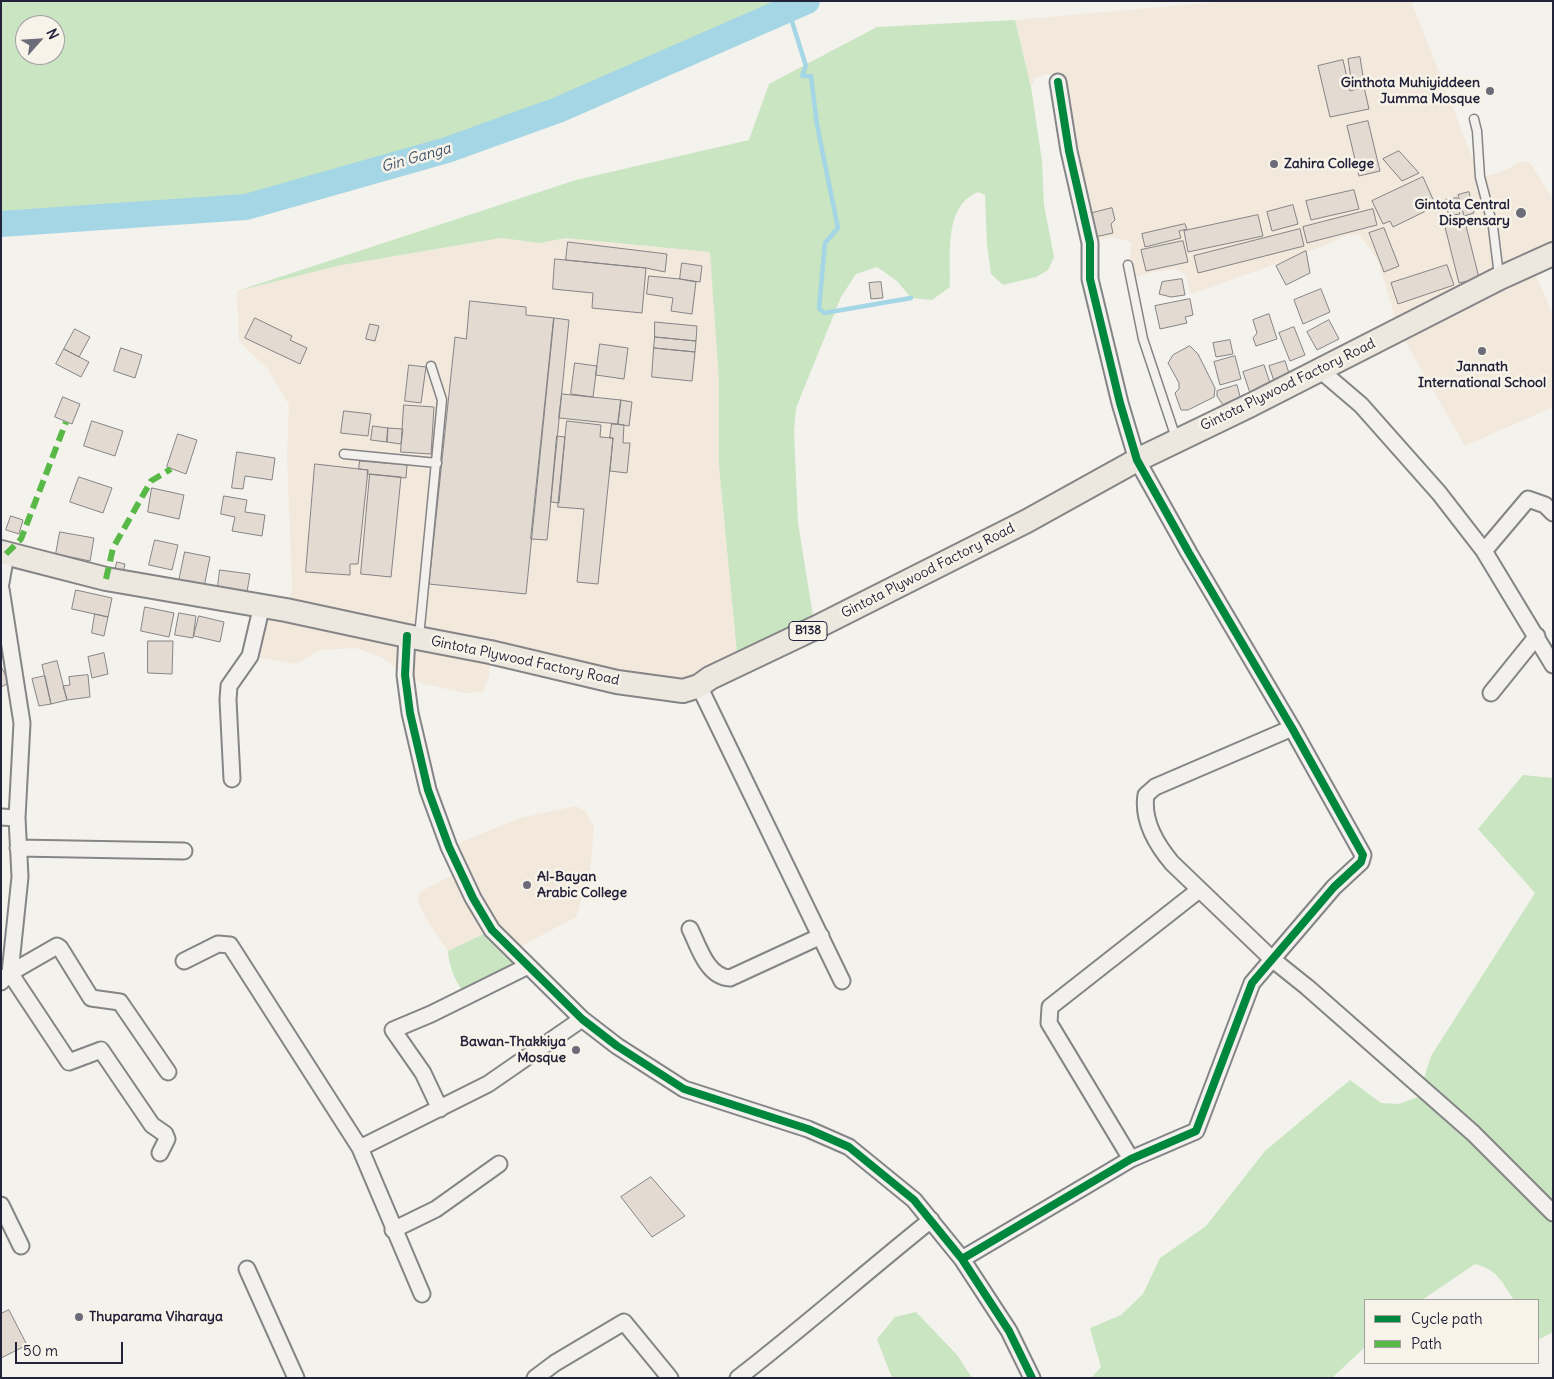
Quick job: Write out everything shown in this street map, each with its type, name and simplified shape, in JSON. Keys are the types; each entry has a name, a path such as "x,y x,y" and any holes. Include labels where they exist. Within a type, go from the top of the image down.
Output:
{"main road":[{"name":"Gintota Plywood Factory Road","path":"4,553 106,578 262,605 490,652 617,682 683,691 699,686 710,678 815,628 1027,521 1137,460 1320,370 1500,278 1553,254"}],"street":[{"path":"962,1259 1131,1159 1196,1131 1252,983 1334,887 1361,862 1363,855 1137,460 1120,404 1090,279 1090,242 1070,151 1058,82"},
{"path":"1320,370 1361,405 1438,493 1484,551 1553,665"},
{"path":"1484,551 1528,499 1545,505 1553,513"},
{"path":"1,583 4,553"},
{"path":"1,589 22,724 17,818 20,878 6,978 68,1062 101,1050 152,1125 165,1134 167,1140 160,1153"},
{"path":"232,779 229,686 250,656 262,605"},
{"path":"1490,693 1536,636"},
{"path":"413,637 405,675 410,713 428,790 449,846 473,898 492,930 582,1019 617,1046 684,1089 808,1128 849,1147 914,1200 962,1259 1009,1331 1032,1378"},
{"path":"699,686 842,981"},
{"path":"1292,728 1155,787 1146,795 1144,808 1158,846 1199,890 1272,959 1307,987 1473,1133 1553,1213"},
{"path":"1,816 17,818"},
{"path":"18,848 184,851"},
{"path":"1131,1159 1049,1022 1050,1007 1199,890"},
{"path":"690,929 707,964 722,977 730,978 821,936"},
{"path":"184,961 218,944 230,945 360,1148 393,1230 422,1294"},
{"path":"6,978 57,946 91,998 120,1002 168,1072"},
{"path":"440,1109 423,1073 393,1030 432,1014 528,966"},
{"path":"360,1148 488,1084 582,1019"},
{"path":"393,1230 436,1209 499,1164"},
{"path":"1,1205 21,1246"},
{"path":"738,1378 931,1220"},
{"path":"248,1269 296,1378"},
{"path":"535,1378 555,1363 624,1322 670,1378"}],"lane":[{"path":"1474,119 1477,131 1480,177 1493,227 1500,278"},
{"path":"1128,266 1143,339 1177,440"},
{"path":"413,637 437,463 442,400 431,366"},
{"path":"344,454 437,463"}],"shaded area":[{"name":"Zahira College","path":"1228,1 1411,1 1480,177 1500,172 1518,162 1524,161 1530,163 1553,199 1553,254 1531,264 1553,315 1553,407 1465,446 1399,330 1378,261 1358,234 1347,235 1326,245 1192,294 1189,292 1187,278 1182,272 1175,269 1133,278 1128,265 1132,244 1126,240 1112,237 1090,243 1058,82 1051,74 1044,75 1036,78 1031,87 1015,20"},
{"path":"501,238 540,243 566,238 711,252 719,380 719,466 738,664 699,686 490,652 489,676 483,692 465,693 425,684 405,675 381,657 356,648 320,650 296,664 250,656 262,605 286,610 292,588 287,454 289,405 268,369 239,341 237,291 342,265"},
{"name":"Al-Bayan Arabic College","path":"576,806 586,812 594,826 590,872 576,917 512,951 492,930 448,951 428,922 417,900 421,892 461,871 449,847 520,818"}],"green space":[{"path":"1,1 807,1 558,110 447,150 246,207 1,224"},
{"path":"1015,20 1031,87 1042,161 1044,205 1054,257 1048,270 1036,277 1003,285 991,274 987,244 985,195 978,192 967,199 959,208 954,220 950,247 950,287 932,300 911,298 897,281 877,267 856,274 841,297 796,408 794,431 798,523 815,628 738,664 719,466 719,380 710,252 566,238 540,243 501,238 342,265 237,291 576,180 749,140 769,84 877,27"},
{"path":"1523,775 1553,778 1553,1332 1539,1339 1539,1299 1513,1299 1494,1273 1483,1266 1475,1264 1423,1299 1364,1299 1364,1348 1332,1378 1091,1378 1101,1367 1090,1328 1121,1315 1143,1294 1160,1258 1206,1226 1265,1151 1350,1080 1381,1103 1399,1104 1418,1097 1431,1056 1535,893 1478,829"},
{"path":"492,930 528,966 467,997 454,975 448,951"},
{"path":"916,1312 957,1355 972,1378 892,1378 877,1339 895,1317"}],"building":[{"path":"1360,57 1364,83 1352,85 1348,59"},
{"path":"1343,60 1350,91 1364,87 1369,109 1330,117 1318,66"},
{"path":"1368,121 1380,171 1359,176 1347,126"},
{"path":"1399,151 1419,173 1402,181 1383,159"},
{"path":"1423,177 1436,206 1393,227 1390,221 1383,224 1372,201"},
{"path":"1354,190 1359,209 1311,220 1306,201"},
{"path":"1469,192 1474,213 1464,216 1458,195"},
{"path":"1457,198 1460,214 1449,216 1445,200"},
{"path":"1293,205 1298,224 1272,231 1267,212"},
{"path":"1112,208 1115,220 1111,224 1113,233 1095,237 1089,214"},
{"path":"1373,209 1377,225 1307,243 1303,227"},
{"path":"1258,215 1263,236 1188,252 1184,231"},
{"path":"1464,218 1479,278 1459,283 1444,223"},
{"path":"1185,224 1187,229 1179,231 1181,238 1145,247 1142,234"},
{"path":"1384,228 1399,266 1384,272 1369,233"},
{"path":"1300,229 1304,246 1198,273 1194,256"},
{"path":"1183,241 1188,262 1146,271 1141,250"},
{"path":"568,242 667,254 665,272 646,268 566,260"},
{"path":"1306,251 1310,273 1286,285 1276,266"},
{"path":"555,259 646,268 642,313 592,308 593,293 553,289"},
{"path":"682,263 702,266 700,282 680,279"},
{"path":"1447,265 1454,285 1398,304 1391,283"},
{"path":"649,276 696,282 692,314 671,311 673,298 647,294"},
{"path":"1182,279 1185,295 1171,297 1159,294 1162,282"},
{"path":"881,282 883,298 871,299 869,283"},
{"path":"1321,289 1330,312 1303,324 1294,300"},
{"path":"1190,299 1193,315 1185,317 1187,323 1160,329 1155,306"},
{"path":"470,301 526,307 526,315 554,318 526,594 429,584 455,337 466,339"},
{"path":"1269,314 1277,339 1256,346 1253,338 1257,333 1253,320"},
{"path":"255,318 292,336 290,340 307,348 300,364 245,338"},
{"path":"554,318 569,320 547,540 531,539"},
{"path":"1329,320 1339,339 1317,350 1307,332"},
{"path":"655,322 697,326 696,341 655,337"},
{"path":"370,324 379,326 375,341 366,339"},
{"path":"1294,327 1305,355 1290,361 1279,333"},
{"path":"75,329 90,337 79,357 64,349"},
{"path":"655,337 696,341 695,352 654,348"},
{"path":"1230,340 1233,354 1216,357 1213,343"},
{"path":"600,344 628,348 624,379 596,375"},
{"path":"1190,346 1198,354 1215,388 1214,397 1188,410 1181,410 1175,393 1179,389 1179,383 1168,363 1173,355"},
{"path":"121,348 142,355 135,378 114,371"},
{"path":"654,348 695,352 692,381 652,377"},
{"path":"64,349 89,362 81,377 56,364"},
{"path":"1235,356 1241,379 1220,385 1214,362"},
{"path":"1285,361 1290,376 1274,381 1269,366"},
{"path":"575,363 597,366 593,397 571,394"},
{"path":"409,365 426,367 421,403 405,401"},
{"path":"1264,365 1271,386 1250,393 1243,372"},
{"path":"1237,385 1241,400 1223,405 1217,396 1217,391"},
{"path":"562,394 621,400 618,424 559,418"},
{"path":"63,397 80,404 72,424 55,417"},
{"path":"621,400 632,402 629,426 618,424"},
{"path":"404,405 434,407 431,454 401,452"},
{"path":"344,411 371,414 368,436 341,433"},
{"path":"92,421 123,431 115,456 84,446"},
{"path":"567,421 601,425 600,437 613,438 598,584 577,582 584,509 558,507"},
{"path":"612,424 624,425 623,443 630,443 627,473 610,471 613,438 610,438"},
{"path":"373,426 388,428 387,442 371,440"},
{"path":"388,428 403,429 401,444 387,442"},
{"path":"178,434 197,440 186,474 167,467"},
{"path":"557,436 565,437 559,503 551,502"},
{"path":"237,452 275,458 272,480 245,476 243,489 232,488"},
{"path":"360,461 407,465 406,478 367,474 368,470 359,469"},
{"path":"315,464 368,470 358,564 350,564 350,575 306,572"},
{"path":"370,474 401,477 391,577 361,574"},
{"path":"79,477 112,488 103,513 70,502"},
{"path":"152,488 184,495 179,519 148,512"},
{"path":"224,496 247,500 245,512 265,515 262,536 232,531 235,517 221,514"},
{"path":"11,516 23,520 19,534 6,530"},
{"path":"60,532 94,538 90,561 56,554"},
{"path":"155,540 178,545 172,570 149,565"},
{"path":"185,552 210,557 204,587 179,581"},
{"path":"117,562 125,564 123,573 115,571"},
{"path":"220,570 250,574 246,598 217,594"},
{"path":"76,590 112,598 108,617 72,609"},
{"path":"145,607 174,613 169,637 141,631"},
{"path":"179,613 196,616 193,638 175,635"},
{"path":"95,614 108,617 104,636 92,633"},
{"path":"199,616 224,622 220,642 194,636"},
{"path":"148,641 173,641 172,674 148,673"},
{"path":"104,653 108,674 92,678 88,657"},
{"path":"57,661 67,700 51,704 42,665"},
{"path":"1,666 9,683 1,687"},
{"path":"88,675 90,697 67,700 63,686 70,685 69,677"},
{"path":"45,676 51,704 39,706 32,679"},
{"path":"651,1177 685,1216 652,1237 621,1197"},
{"path":"9,1310 27,1345 1,1358 1,1314"}],"waterway":[{"name":"Gin Ganga","path":"1,224 246,207 447,150 558,110 807,1"},
{"path":"788,9 806,66 802,76 811,76 817,125 838,228 825,243 819,308 824,313 911,298"}],"marked path":[{"path":"6,554 21,539 66,422"},
{"path":"106,579 113,548 151,481 171,469"}],"cycle path":[{"path":"962,1259 1131,1159 1196,1131 1252,983 1334,887 1361,862 1363,855 1137,460 1120,403 1090,279 1090,243 1069,151 1058,82"},
{"path":"407,636 405,675 410,713 428,790 449,847 473,898 492,930 582,1019 617,1046 684,1089 808,1129 849,1147 914,1200 962,1259 1009,1331 1032,1378"}],"place":[{"name":"Ginthota Muhiyiddeen Jumma Mosque","path":"1490,91"},
{"name":"Zahira College","path":"1274,164"},
{"name":"Gintota Central Dispensary","path":"1521,213"},
{"name":"Jannath International School","path":"1482,351"},
{"name":"Al-Bayan Arabic College","path":"527,885"},
{"name":"Bawan-Thakkiya Mosque","path":"576,1050"},
{"name":"Thuparama Viharaya","path":"79,1317"}]}
